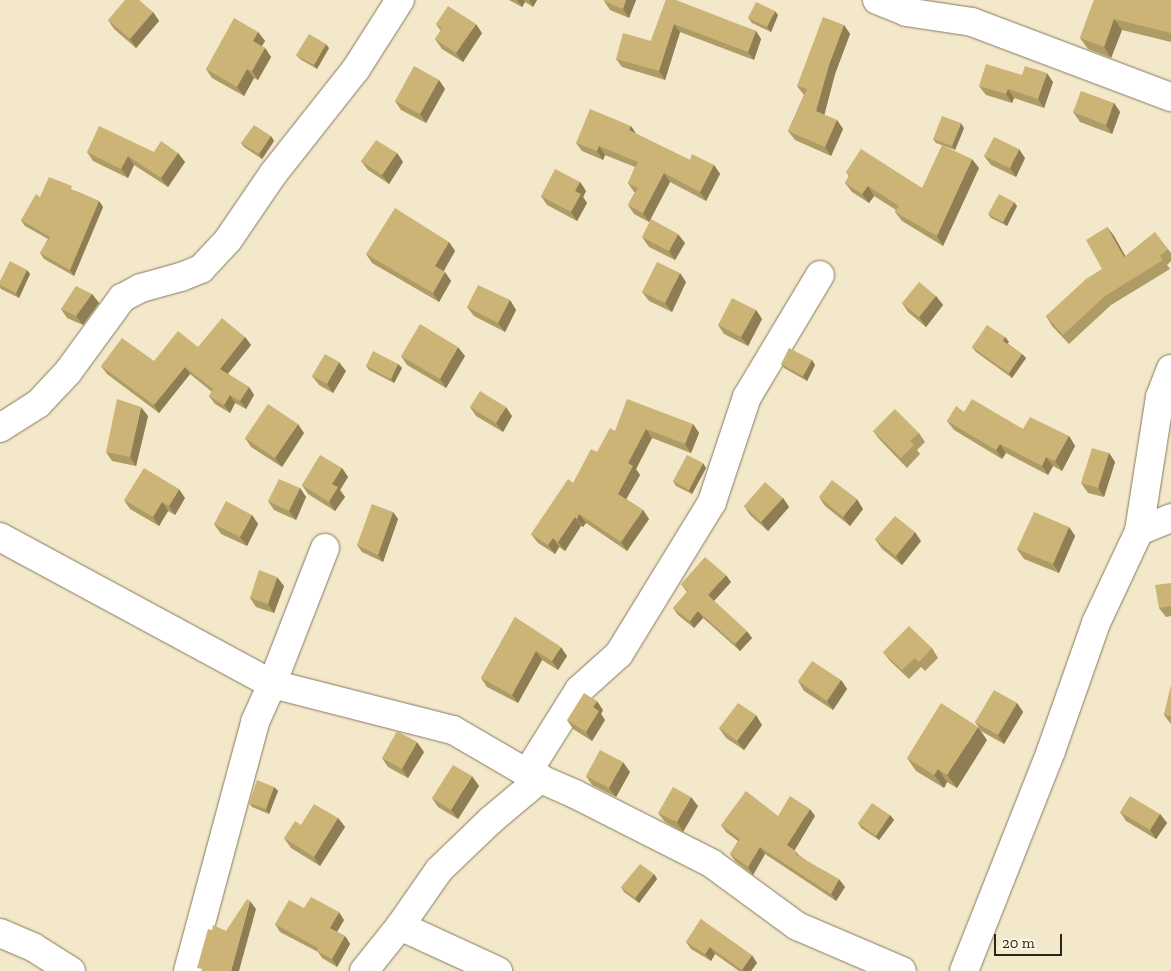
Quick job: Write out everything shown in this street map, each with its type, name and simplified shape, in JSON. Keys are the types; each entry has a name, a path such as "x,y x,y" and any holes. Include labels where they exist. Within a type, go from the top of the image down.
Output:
{"street":[{"path":"0,428 38,404 62,378 122,298 141,288 181,277 201,269 228,240 273,174 356,69 400,0"},
{"path":"877,0 906,12 972,22 1171,97"},
{"path":"364,971 400,926 439,870 534,776 579,690 619,654 712,502 747,397 820,275"},
{"path":"964,971 1051,751 1096,623 1139,530 1160,397 1171,369"},
{"path":"1139,530 1171,518"},
{"path":"0,537 272,684 453,730 534,776 711,863 797,926 902,971"},
{"path":"188,971 255,722 272,684 325,548"},
{"path":"400,926 498,971"},
{"path":"0,933 33,946 71,971"}],"building":[{"path":"125,0 139,0 153,12 130,39 108,20"},
{"path":"604,0 626,0 623,9"},
{"path":"666,0 676,0 756,31 748,52 674,24 659,71 616,59 623,33 651,41"},
{"path":"1094,0 1171,0 1171,33 1114,19 1104,47 1080,38"},
{"path":"756,2 775,11 767,27 748,18"},
{"path":"448,6 476,24 456,53 435,39 442,28 436,24"},
{"path":"823,17 844,25 829,65 816,111 837,120 825,147 788,131 807,89 797,86"},
{"path":"234,18 258,32 253,41 265,48 252,71 247,69 237,87 206,69"},
{"path":"309,34 326,44 314,65 296,55"},
{"path":"986,64 1022,75 1025,66 1047,73 1038,99 1008,89 1006,94 979,86"},
{"path":"414,66 439,80 420,114 395,101"},
{"path":"1081,91 1114,103 1106,125 1073,112"},
{"path":"590,109 631,126 629,130 690,160 692,154 714,165 700,192 664,173 643,213 628,205 638,188 628,183 638,162 599,146 597,151 576,143"},
{"path":"942,116 961,123 952,146 933,139"},
{"path":"254,125 271,136 259,154 241,143"},
{"path":"99,126 154,152 161,141 178,153 161,178 128,156 121,169 87,152"},
{"path":"994,137 1019,149 1010,168 984,156"},
{"path":"376,140 397,153 382,175 361,161"},
{"path":"942,145 972,159 937,236 895,212 899,206 868,186 862,194 845,183 850,175 846,172 861,149 922,188"},
{"path":"555,169 580,182 575,191 581,194 571,212 541,196"},
{"path":"49,177 72,186 71,189 99,201 70,270 40,253 50,237 21,220 36,194 40,197"},
{"path":"999,194 1014,202 1003,222 988,214"},
{"path":"395,208 449,242 435,266 445,272 433,293 366,254"},
{"path":"651,219 678,234 669,251 642,237"},
{"path":"1107,227 1124,257 1155,232 1168,249 1160,256 1163,260 1105,296 1063,335 1046,316 1086,279 1102,269 1086,240"},
{"path":"10,261 27,270 16,293 0,285 0,281"},
{"path":"657,262 680,273 665,303 642,292"},
{"path":"919,282 936,296 919,317 902,303"},
{"path":"478,285 510,300 498,323 467,307"},
{"path":"76,286 92,294 76,316 61,309"},
{"path":"732,298 756,310 741,337 718,325"},
{"path":"222,318 245,337 220,369 249,387 240,401 230,395 224,405 209,396 213,389 185,367 154,405 101,366 122,338 154,361 178,331 198,347"},
{"path":"420,324 458,347 440,379 401,356"},
{"path":"987,325 1005,337 1003,341 1022,354 1009,373 972,347"},
{"path":"789,348 812,360 803,376 781,364"},
{"path":"373,351 398,364 391,379 366,366"},
{"path":"325,354 339,362 327,384 312,376"},
{"path":"480,391 506,407 496,423 470,407"},
{"path":"117,399 141,407 130,457 106,452"},
{"path":"627,399 693,424 685,444 646,429 628,463 633,466 618,494 643,510 621,542 579,514 558,542 553,538 548,545 531,534 568,479 573,483 591,449 597,452 610,428 615,431"},
{"path":"972,399 1023,429 1030,417 1069,436 1055,461 1046,457 1042,466 1000,444 996,450 947,421 956,406 964,412"},
{"path":"268,404 298,424 275,458 245,438"},
{"path":"895,409 919,433 910,441 914,445 901,458 873,431"},
{"path":"1092,448 1109,453 1098,488 1081,483"},
{"path":"320,455 342,468 332,484 338,487 329,502 302,485"},
{"path":"687,455 703,463 689,490 673,481"},
{"path":"144,468 179,489 169,506 162,502 153,517 124,500"},
{"path":"279,479 300,488 289,511 268,501"},
{"path":"832,480 857,499 843,517 819,497"},
{"path":"765,482 783,498 761,522 744,506"},
{"path":"226,501 252,515 240,537 214,524"},
{"path":"372,504 393,512 378,555 357,545"},
{"path":"1034,512 1069,527 1053,564 1017,549"},
{"path":"895,516 915,532 896,556 875,539"},
{"path":"705,557 726,575 708,595 747,631 735,644 698,611 690,621 673,608 688,591 681,584"},
{"path":"259,570 277,577 268,604 250,598"},
{"path":"1171,583 1171,606 1159,608 1155,585"},
{"path":"515,617 561,647 552,661 536,651 512,695 481,678"},
{"path":"909,626 932,648 919,662 915,658 902,670 883,652"},
{"path":"812,661 841,680 827,701 798,681"},
{"path":"1171,686 1171,716 1164,715"},
{"path":"994,690 1017,703 998,735 975,722"},
{"path":"584,693 597,701 593,707 599,711 586,732 567,720"},
{"path":"738,703 756,715 737,741 719,728"},
{"path":"941,703 978,727 947,775 938,769 934,775 907,758"},
{"path":"397,731 417,742 402,769 382,758"},
{"path":"600,750 623,762 609,788 586,776"},
{"path":"453,765 472,776 451,810 432,798"},
{"path":"257,780 274,787 266,809 249,803"},
{"path":"673,787 691,797 677,822 658,813"},
{"path":"746,791 778,816 790,796 810,809 787,845 797,852 795,854 839,879 831,894 760,847 748,867 730,854 740,839 721,825"},
{"path":"1130,796 1160,814 1150,830 1120,812"},
{"path":"872,803 890,815 876,836 858,823"},
{"path":"314,804 338,818 314,857 284,838 295,821 301,825"},
{"path":"640,864 654,874 635,898 621,887"},
{"path":"311,897 339,912 330,928 345,936 332,959 317,951 318,948 275,924 289,900 304,908"},
{"path":"247,899 250,901 231,971 201,971 202,969 197,968 208,929 212,930 213,925 226,931"},
{"path":"701,919 752,955 742,970 710,947 705,954 686,942"}]}
